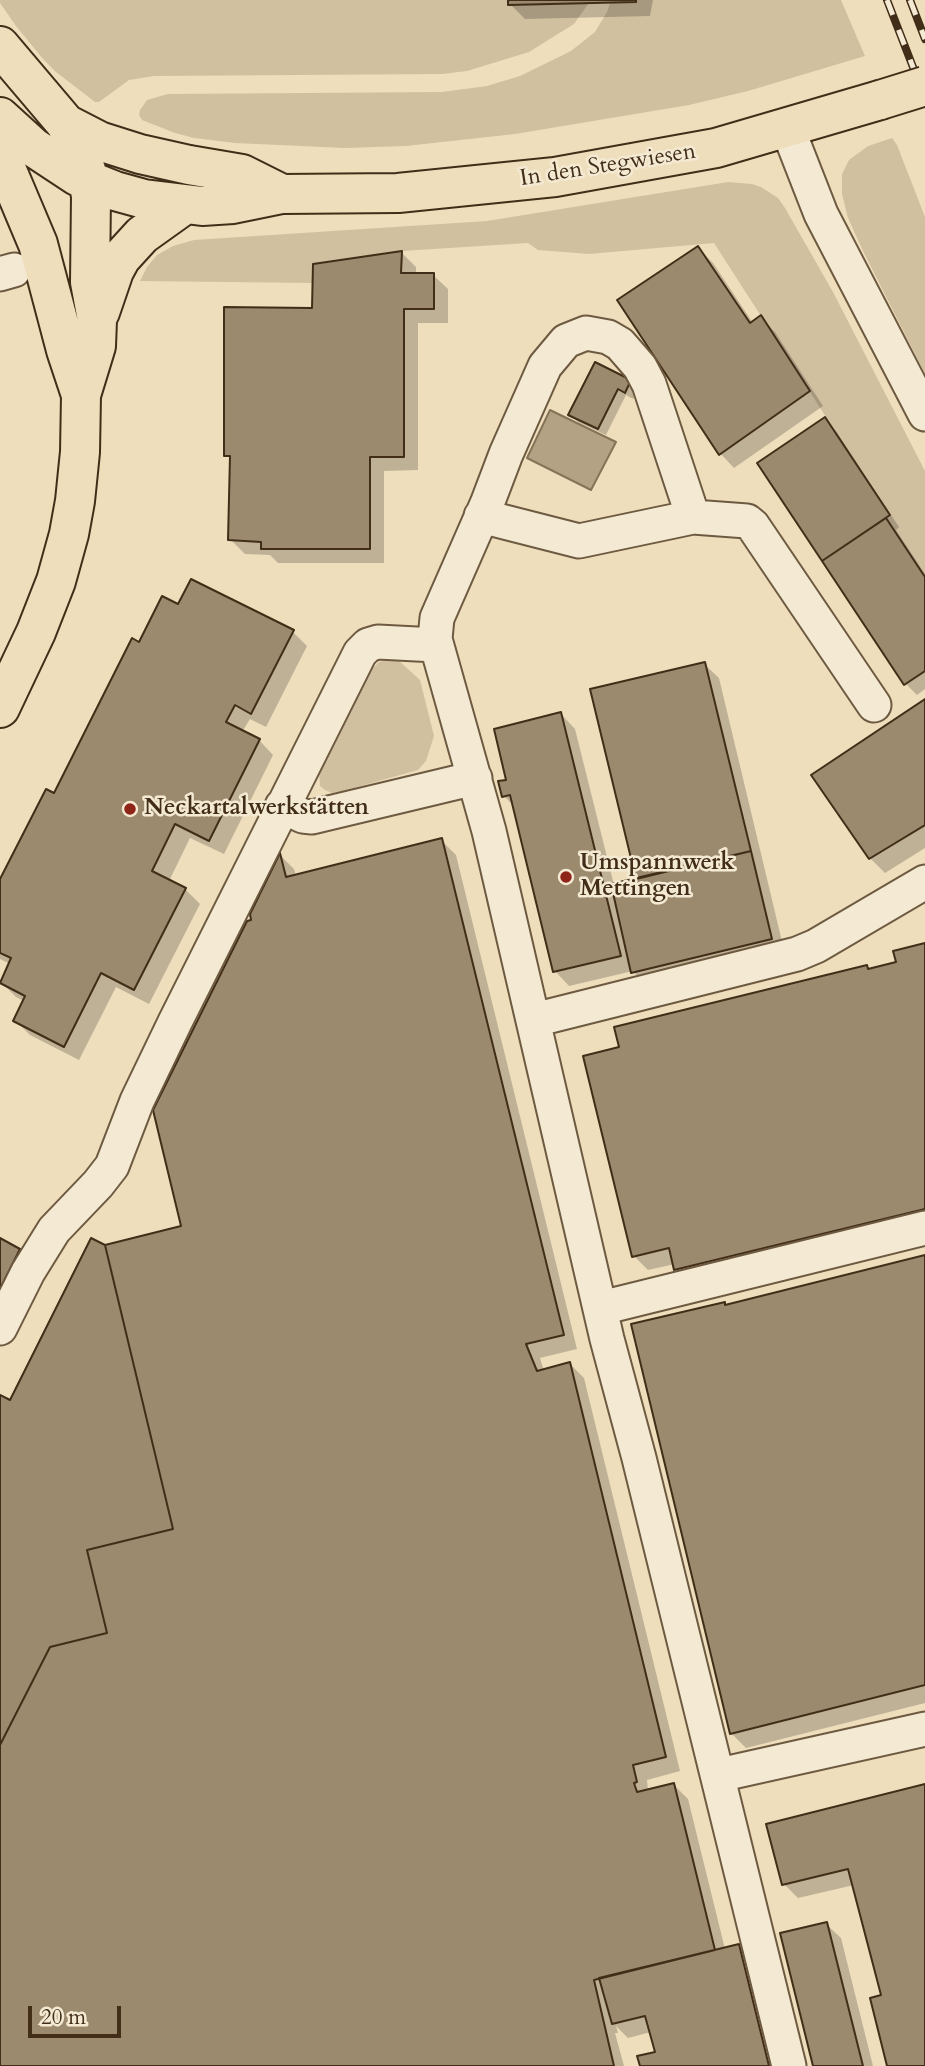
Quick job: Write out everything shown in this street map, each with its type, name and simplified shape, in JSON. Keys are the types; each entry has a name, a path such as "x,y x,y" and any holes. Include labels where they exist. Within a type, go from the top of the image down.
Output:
{"main road":[{"path":"0,46 66,124 79,170 90,282 97,320 96,346 81,395 80,452 75,501 66,547 36,632 0,708"},
{"name":"In den Stegwiesen","path":"79,170 137,197 184,205 226,204 282,194 398,193 555,177 694,153 925,86"},
{"path":"0,117 33,147 79,170"},
{"name":"In den Stegwiesen","path":"66,124 91,138 140,154 189,166 242,174 282,194"},
{"path":"0,154 18,263 63,341 81,395"},
{"name":"In den Stegwiesen","path":"79,170 107,155 140,154"},
{"path":"18,263 50,194 79,170"},
{"path":"97,320 121,258 142,234 184,205"}],"lane":[{"path":"787,127 821,214 925,414"},
{"path":"693,517 644,372 614,340 594,333 578,335 566,341 545,366 437,618 435,629 436,645 475,778 601,1308 719,1774 789,2066"},
{"path":"481,516 579,541 693,517 747,521 874,705"},
{"path":"0,1328 28,1272 54,1230 113,1166 137,1101 282,806 364,649 368,645 384,642 436,645"},
{"path":"282,806 303,816 312,817 475,778"},
{"path":"534,1020 797,954 816,946 925,882"},
{"path":"601,1308 925,1228"},
{"path":"719,1774 925,1729"}],"shaded area":[{"path":"0,0 841,0 865,56 748,91 689,105 515,134 406,146 345,148 235,143 175,133 142,120 140,110 147,100 168,94 442,92 487,86 520,76 571,51 595,32 610,3 589,3 574,24 529,52 467,71 442,74 154,76 129,80 99,102 95,102 43,59 16,26"},
{"path":"892,138 925,217 925,374 863,251 848,218 842,194 842,174 849,160 868,146"},
{"path":"728,182 761,187 778,198 785,208 833,292 925,471 925,577 886,518 889,515 714,243 589,254 538,250 528,243 402,251 314,264 313,283 140,281 157,255 173,246 194,240 487,221"},
{"path":"550,410 616,442 591,490 527,458"},
{"path":"398,660 420,680 434,736 426,761 418,770 343,791 332,793 325,790 320,786 319,773 370,671 379,662"}],"building":[{"path":"508,0 636,0 636,2 508,5"},
{"path":"698,246 750,323 761,315 810,391 719,455 617,300"},
{"path":"402,251 401,273 434,273 434,309 404,309 404,457 370,457 370,549 261,549 261,542 228,540 230,456 224,456 224,307 312,308 313,264"},
{"path":"595,362 631,380 625,393 618,389 598,429 568,415"},
{"path":"825,417 890,515 822,561 757,463"},
{"path":"886,518 925,577 925,671 904,685 822,561"},
{"name":"Neckartalwerkstätten","path":"191,579 294,630 251,714 235,705 226,722 260,739 209,841 175,824 152,871 186,888 134,990 101,973 64,1047 13,1021 25,996 0,983 11,958 0,953 0,879 46,789 54,793 132,638 139,642 162,596 178,604"},
{"path":"705,662 751,851 636,879 590,689"},
{"path":"925,699 925,825 869,859 811,775"},
{"name":"Umspannwerk Mettingen","path":"561,712 621,956 553,972 510,795 502,797 498,781 506,780 494,729"},
{"path":"442,838 564,1335 526,1344 537,1371 570,1362 666,1757 633,1765 637,1782 634,1783 637,1792 674,1783 715,1950 594,1980 614,2066 0,2066 0,1745 50,1647 107,1633 87,1550 173,1529 105,1245 181,1226 153,1110 247,921 251,920 250,914 280,853 286,877"},
{"path":"751,851 772,939 631,973 611,884"},
{"path":"925,943 925,1209 674,1270 669,1248 632,1257 583,1056 619,1047 614,1027 867,965 868,969 896,962 893,951"},
{"path":"0,1238 20,1249 0,1289"},
{"path":"91,1238 105,1245 173,1529 87,1550 107,1633 50,1647 0,1745 0,1395 10,1400"},
{"path":"925,1255 925,1685 730,1734 631,1324 725,1302 725,1305"},
{"path":"925,1784 925,2066 887,2066 870,1998 881,1995 848,1869 782,1885 766,1824"},
{"path":"827,1922 863,2066 813,2066 780,1933"},
{"path":"739,1944 769,2066 640,2066 637,2056 655,2052 645,2016 612,2024 599,1978"}],"railway":[{"path":"887,0 925,98"},
{"path":"910,0 925,39"}],"place":[{"name":"Neckartalwerkstätten","path":"130,809"},
{"name":"Umspannwerk Mettingen","path":"566,877"}]}
